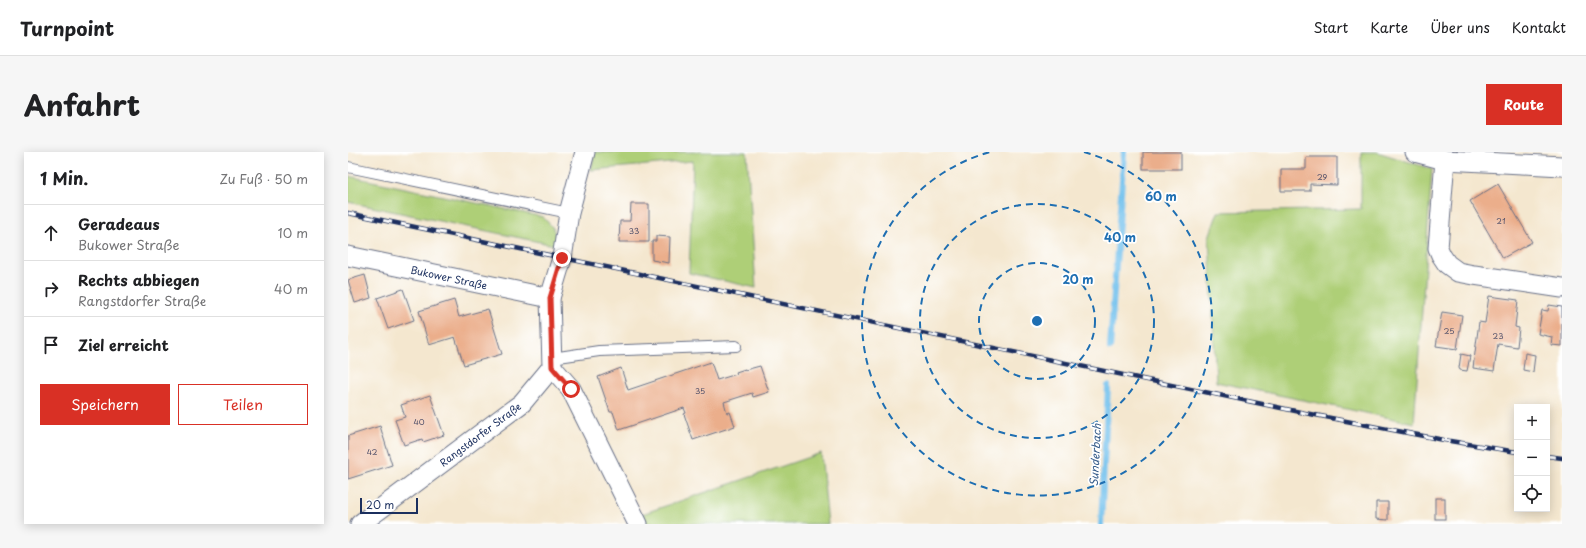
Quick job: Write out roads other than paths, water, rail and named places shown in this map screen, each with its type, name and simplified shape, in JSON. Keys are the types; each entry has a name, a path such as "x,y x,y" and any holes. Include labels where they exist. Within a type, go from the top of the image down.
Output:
{"street":[{"path":"585,152 569,213 562,258 550,298 552,362 571,389 638,524"},
{"path":"1415,152 1446,160 1562,166"},
{"path":"1446,160 1438,248 1447,264 1458,272 1562,288"},
{"name":"Bukower Straße","path":"348,256 550,298"},
{"name":"Rangstdorfer Straße","path":"360,524 522,403 552,362"}],"lane":[{"path":"348,167 569,213"},
{"path":"552,362 599,351 736,346"}],"waterway":[{"name":"Sunderbach","path":"1110,348 1124,152"},
{"name":"Sunderbach","path":"1101,524 1108,386"}],"railway":[{"path":"348,213 1305,413 1444,440 1514,452"},
{"path":"1550,456 1562,458"}]}
